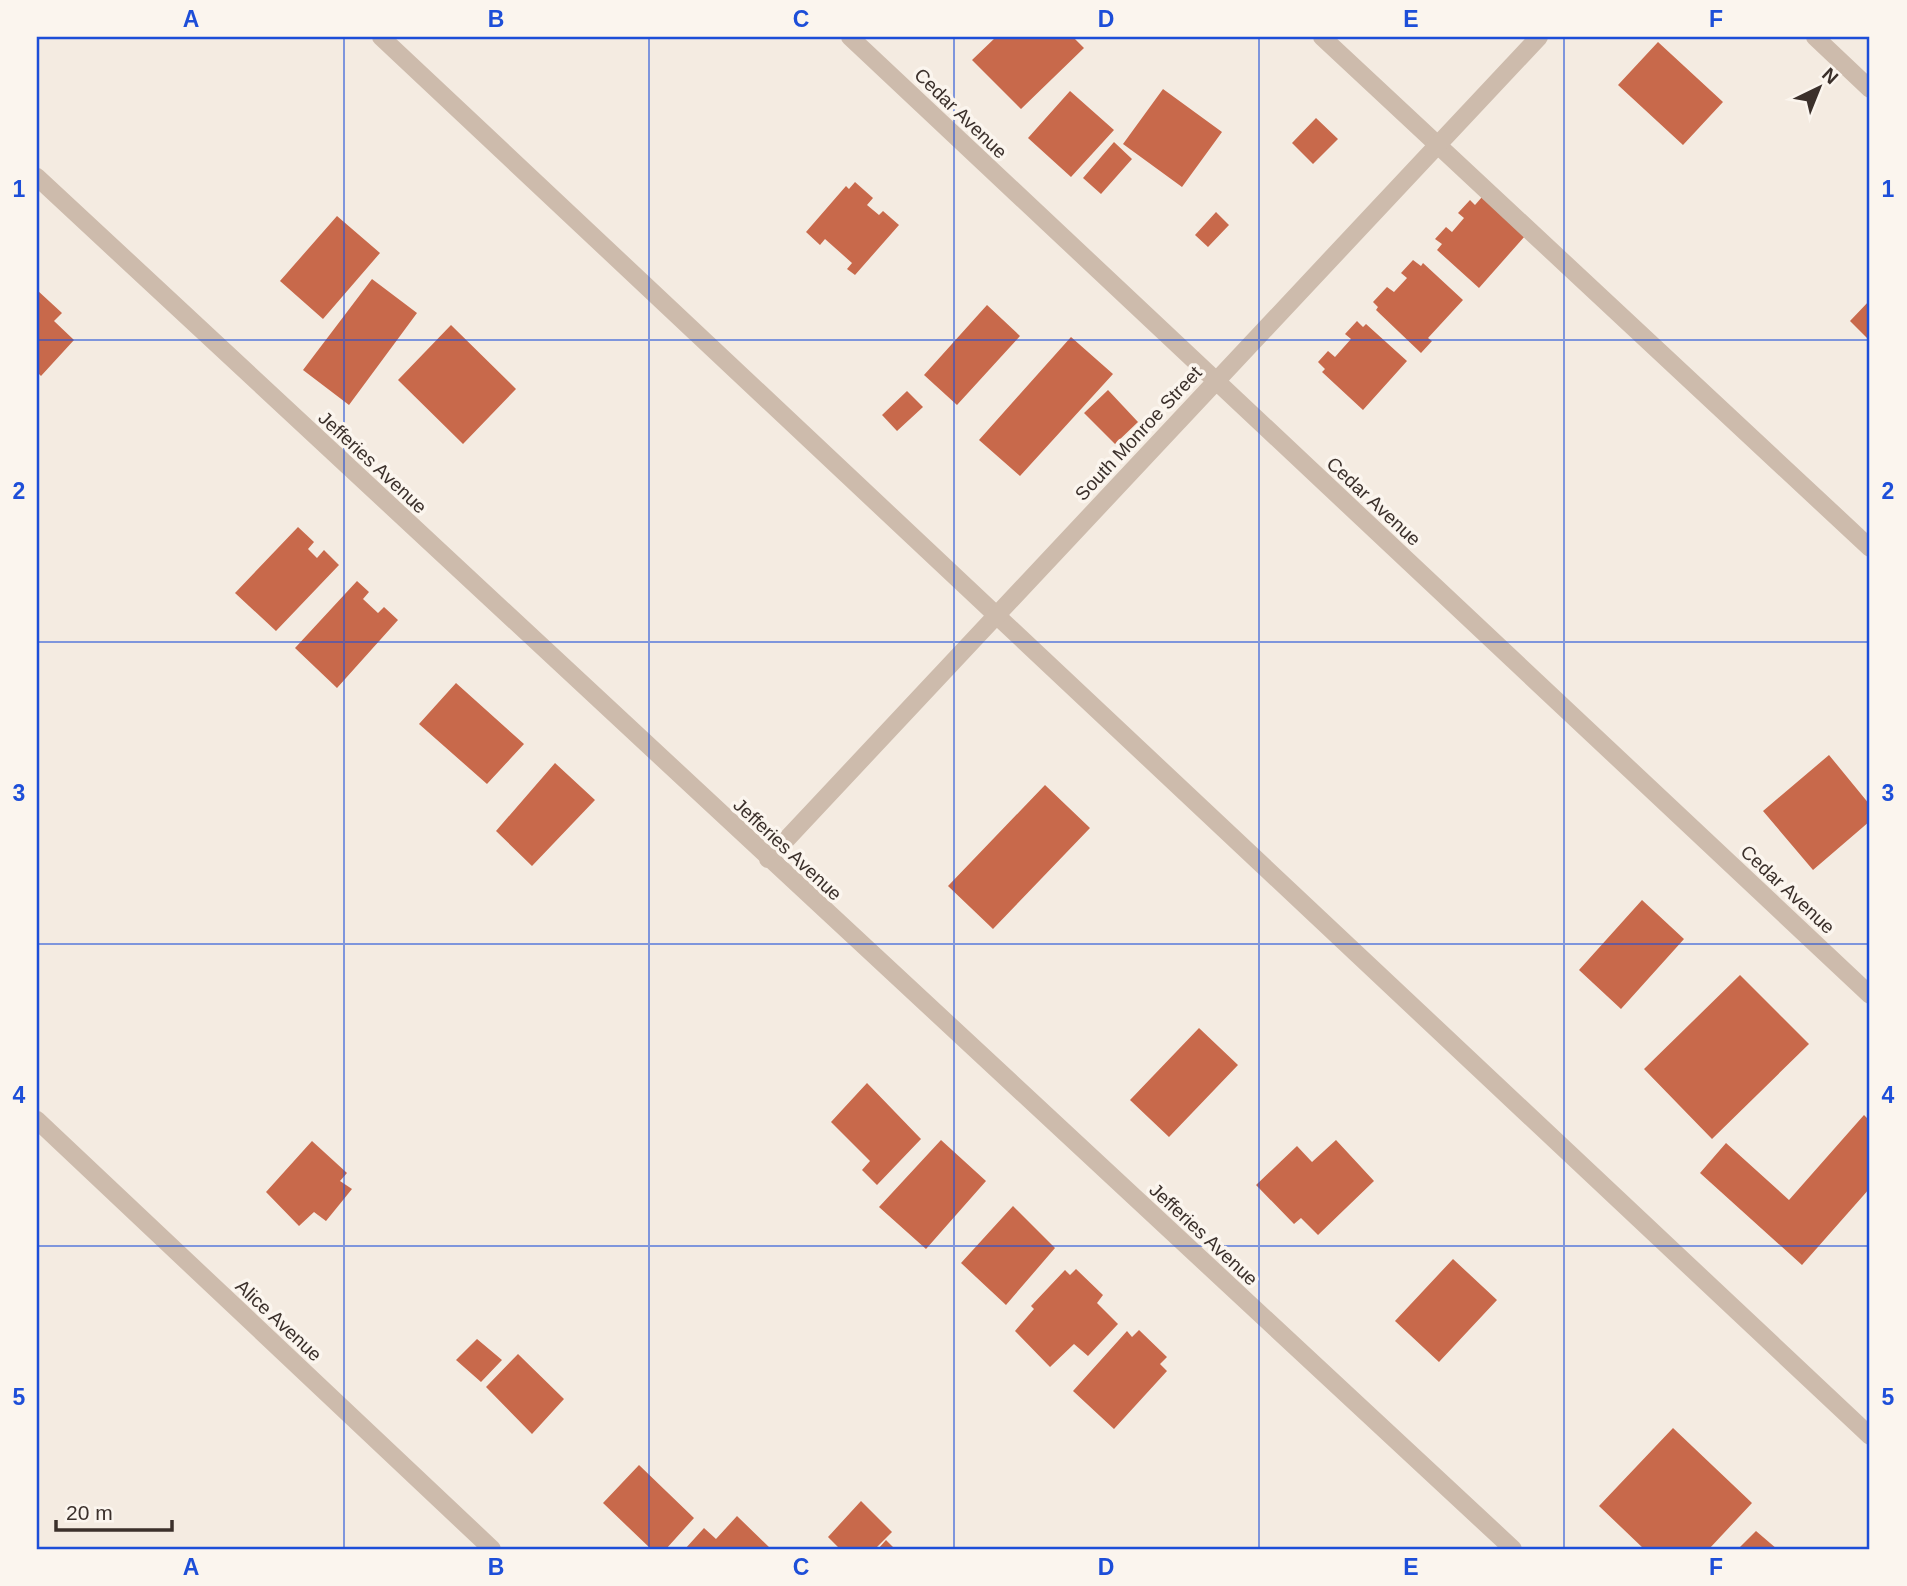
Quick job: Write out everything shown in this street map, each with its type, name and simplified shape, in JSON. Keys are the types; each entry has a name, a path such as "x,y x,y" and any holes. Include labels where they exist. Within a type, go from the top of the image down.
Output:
{"street":[{"path":"381,37 1870,1436"},
{"name":"Cedar Avenue","path":"850,37 1870,995"},
{"path":"1322,37 1870,548"},
{"name":"South Monroe Street","path":"768,859 1539,37"},
{"path":"1815,37 1870,89"},
{"name":"Jefferies Avenue","path":"37,177 1513,1549"},
{"name":"Alice Avenue","path":"37,1121 492,1549"}],"building":[{"path":"996,37 1073,37 1084,48 1021,109 972,60"},
{"path":"1658,42 1723,102 1683,145 1618,85"},
{"path":"1163,89 1222,132 1182,187 1123,144"},
{"path":"1070,91 1114,130 1071,177 1028,138"},
{"path":"1316,118 1338,139 1313,164 1292,143"},
{"path":"1114,142 1132,159 1101,194 1083,178"},
{"path":"855,182 873,198 867,205 879,215 883,211 899,225 855,275 847,269 852,263 825,239 820,245 806,232 846,186 849,189"},
{"path":"1482,197 1525,236 1479,288 1437,250 1442,244 1435,239 1446,227 1452,232 1464,218 1458,213 1470,200 1475,205"},
{"path":"1216,212 1229,225 1208,247 1195,235"},
{"path":"337,216 380,253 323,319 280,281"},
{"path":"1413,260 1421,266 1423,263 1463,300 1428,338 1432,341 1421,353 1376,310 1378,307 1373,302 1387,287 1394,292 1407,278 1401,273"},
{"path":"372,279 417,313 349,405 303,370"},
{"path":"37,290 62,313 54,321 74,340 41,376 37,372"},
{"path":"1870,300 1870,341 1850,321"},
{"path":"987,305 1020,336 957,405 924,375"},
{"path":"1357,321 1363,327 1366,324 1407,361 1363,410 1322,372 1325,369 1318,362 1328,351 1335,357 1351,339 1345,334"},
{"path":"451,325 516,389 463,444 398,380"},
{"path":"1071,337 1113,374 1020,476 979,440"},
{"path":"1108,390 1138,422 1115,444 1084,413"},
{"path":"907,391 923,407 897,431 882,415"},
{"path":"298,527 314,542 308,549 317,558 324,550 339,565 276,631 235,593"},
{"path":"357,581 369,592 363,599 378,613 384,607 398,620 337,688 295,648"},
{"path":"456,683 524,744 487,784 419,724"},
{"path":"1829,755 1870,805 1870,821 1813,870 1763,811"},
{"path":"555,763 595,800 532,866 496,831"},
{"path":"1045,785 1090,828 993,929 948,886"},
{"path":"1642,900 1684,939 1621,1009 1579,970"},
{"path":"1740,975 1809,1044 1712,1139 1644,1069"},
{"path":"1199,1028 1238,1065 1169,1137 1130,1100"},
{"path":"867,1083 921,1139 877,1185 862,1170 870,1161 831,1122"},
{"path":"1864,1115 1870,1121 1870,1188 1802,1265 1700,1173 1726,1143 1789,1200"},
{"path":"941,1140 986,1181 926,1249 879,1207"},
{"path":"1336,1140 1374,1181 1318,1235 1301,1218 1294,1224 1256,1185 1297,1146 1312,1162"},
{"path":"312,1141 347,1173 340,1181 352,1189 326,1221 314,1212 299,1226 266,1192"},
{"path":"1013,1206 1055,1248 1006,1305 961,1263"},
{"path":"1453,1259 1497,1300 1439,1362 1395,1321"},
{"path":"1076,1269 1103,1295 1097,1303 1118,1324 1088,1356 1074,1344 1050,1367 1015,1331 1034,1309 1031,1306 1065,1270 1070,1275"},
{"path":"1139,1330 1167,1357 1160,1364 1167,1371 1114,1429 1073,1391 1127,1331 1132,1337"},
{"path":"477,1339 502,1360 481,1382 456,1360"},
{"path":"518,1354 564,1399 532,1434 486,1387"},
{"path":"1673,1428 1752,1503 1709,1549 1644,1549 1599,1506"},
{"path":"639,1465 694,1518 666,1549 651,1549 603,1503"},
{"path":"861,1501 892,1532 875,1549 840,1549 828,1537"},
{"path":"737,1516 771,1549 685,1549 704,1528 716,1539"},
{"path":"1756,1531 1777,1549 1738,1549"},
{"path":"886,1540 895,1549 878,1549"}]}
